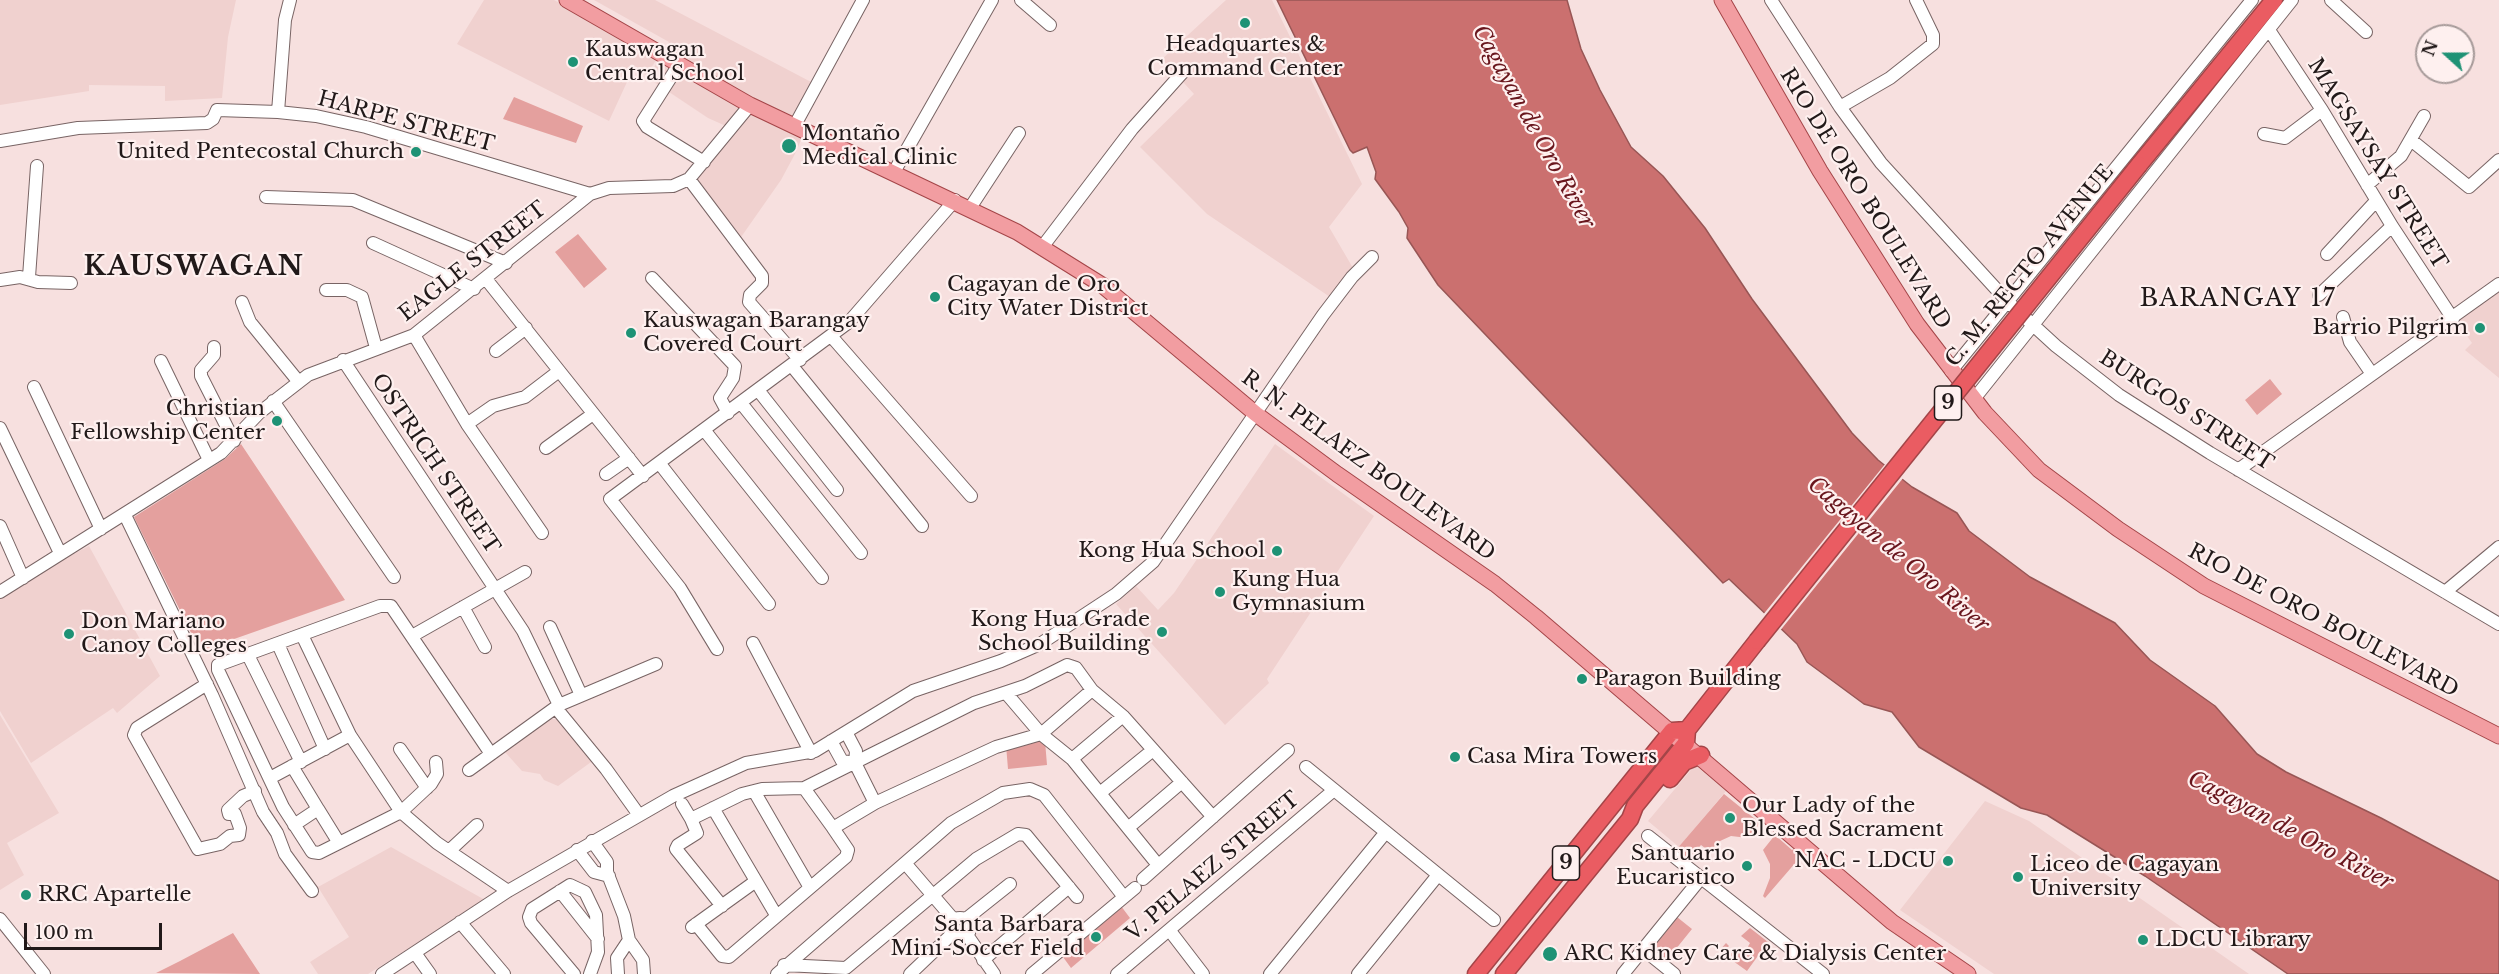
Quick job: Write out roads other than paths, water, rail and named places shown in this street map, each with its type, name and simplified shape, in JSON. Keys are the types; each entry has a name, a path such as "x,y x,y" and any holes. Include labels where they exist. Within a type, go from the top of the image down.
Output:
{"highway":[{"name":"C. M. RECTO AVENUE","path":"1476,974 1682,735 2274,0"},
{"name":"C. M. RECTO AVENUE","path":"1503,974 1630,819 1635,806 1682,735"},
{"path":"1630,819 1643,812 1684,762 1701,755"},
{"path":"1509,933 1526,947"}],"main road":[{"name":"R. N. PELAEZ BOULEVARD","path":"567,0 678,66 750,105 955,200 1043,246 1102,285 1256,414 1337,474 1495,584 1682,735 1701,755 1892,922 1968,974"},
{"name":"RIO DE ORO BOULEVARD","path":"1722,0 1856,230 1950,371 2039,470 2099,516 2188,576 2254,612 2499,735"}],"street":[{"path":"278,112 285,20 290,0"},
{"path":"795,125 862,0"},
{"path":"894,172 992,0"},
{"path":"1021,0 1050,25"},
{"name":"BURGOS STREET","path":"1771,0 1840,107 1881,164 2008,302 2033,326 2120,395 2238,470 2499,624"},
{"path":"1840,107 1890,78 1933,44 1934,35 1916,0"},
{"path":"1950,371 2252,0"},
{"path":"1974,399 2292,0"},
{"path":"2331,0 2366,32"},
{"name":"MAGSAYSAY STREET","path":"2269,30 2453,319"},
{"path":"678,66 643,121 647,127 704,162"},
{"path":"1043,246 1132,129 1183,72"},
{"path":"750,105 689,178 763,280 748,300 921,526"},
{"name":"HARPE STREET","path":"0,141 78,128 207,123 213,119 217,110 278,112 322,117 366,127 590,194"},
{"path":"2264,134 2285,138 2322,110"},
{"path":"2367,185 2393,165 2411,140 2424,116"},
{"path":"970,208 1019,132"},
{"path":"2411,140 2469,187 2499,160"},
{"path":"29,278 37,166"},
{"name":"EAGLE STREET","path":"0,592 209,460 234,441 273,401 298,381 343,360 414,335 590,194 609,188 673,186 689,178"},
{"path":"266,197 353,200 506,263"},
{"path":"717,649 680,588 610,499 831,336 860,310 955,200"},
{"path":"2327,254 2376,201"},
{"path":"2319,295 2392,226"},
{"path":"373,243 474,289"},
{"path":"382,974 508,891 639,815 738,766 811,753 913,690 1040,644 1136,580 1171,538 1346,284 1372,257"},
{"path":"0,280 29,278 38,282 71,283"},
{"path":"652,278 733,363 733,378 720,398 728,413"},
{"path":"486,279 643,476"},
{"path":"2238,470 2453,319 2499,284"},
{"path":"326,290 347,290 362,297 376,348"},
{"path":"242,302 250,322 298,381"},
{"path":"2343,317 2350,342 2372,374"},
{"path":"496,351 526,328"},
{"path":"414,335 467,424 542,533"},
{"path":"831,336 970,495"},
{"path":"214,346 214,355 201,370 201,376 234,441"},
{"name":"OSTRICH STREET","path":"343,360 523,631 557,706 639,815"},
{"path":"161,362 209,460"},
{"path":"467,424 494,406 525,397 559,370"},
{"path":"34,387 101,530"},
{"path":"758,390 837,490"},
{"path":"273,401 394,577"},
{"path":"741,403 861,553"},
{"path":"546,448 593,414"},
{"path":"0,428 60,553"},
{"path":"705,430 822,578"},
{"path":"606,474 629,458"},
{"path":"660,464 769,604"},
{"path":"125,515 207,684 285,854 312,891"},
{"path":"0,526 23,578"},
{"path":"2445,592 2499,547"},
{"path":"412,636 525,572"},
{"path":"436,762 437,774 427,788 401,812 319,852 312,852 294,825 218,670 221,663 384,605 395,610 491,754"},
{"path":"463,607 485,647"},
{"path":"550,627 580,695"},
{"path":"302,635 350,735 401,812 449,851 508,891"},
{"path":"753,643 811,753"},
{"path":"278,644 325,749"},
{"path":"248,655 296,764 318,809 339,843"},
{"path":"469,770 557,706 657,664"},
{"path":"691,819 742,794 754,791 804,788 974,703 992,695 1006,693 1067,665 1076,668 1092,690 1123,716 1213,817"},
{"path":"207,684 137,728 134,735 198,849 220,844 230,836 238,835 240,828 235,814 229,814 228,810 234,807 243,796 255,791"},
{"path":"833,828 875,803 996,747 1041,734 1092,690"},
{"path":"1006,693 1041,734 1072,759 1158,866"},
{"path":"1072,759 1123,716"},
{"path":"846,732 856,751 855,763 875,803"},
{"path":"270,778 350,735"},
{"path":"831,741 842,761 855,763"},
{"path":"400,749 427,788"},
{"path":"1100,793 1154,750"},
{"path":"1032,974 1124,897 1288,750"},
{"path":"1306,767 1494,920"},
{"path":"1128,828 1182,782"},
{"path":"756,881 694,926 722,956 727,958 848,853 804,788"},
{"path":"781,970 954,821 997,795 1030,789 1038,791 1048,800 1124,897"},
{"name":"V. PELAEZ STREET","path":"1117,974 1334,790"},
{"path":"754,791 809,886"},
{"path":"682,804 697,833 678,845 676,849 722,906"},
{"path":"713,808 776,915"},
{"path":"294,825 318,809"},
{"path":"449,851 477,825"},
{"path":"1270,974 1386,832"},
{"path":"781,970 843,969 976,859 1020,833 1026,835 1073,892 983,960"},
{"path":"1648,836 1823,974"},
{"path":"592,841 607,862 609,876 624,916 629,940 643,960 644,974"},
{"path":"577,850 594,872 609,876"},
{"path":"905,863 931,894 970,926 967,935"},
{"path":"1358,974 1438,875"},
{"path":"1623,974 1701,878"},
{"path":"967,935 957,938 952,934 950,925 1010,884"},
{"path":"574,974 530,922 532,909 573,885 585,892 596,915 599,940 595,963 590,974"},
{"path":"560,891 599,940"},
{"path":"0,919 44,974"},
{"path":"460,922 504,974"},
{"path":"1170,931 1203,974"},
{"path":"910,974 952,934"},
{"path":"967,935 994,974"},
{"path":"618,974 617,958 629,940"},
{"path":"1643,949 1674,974"},
{"path":"416,953 430,974"}],"water":[{"name":"Cagayan de Oro River","path":"1277,0 1567,0 1581,49 1631,147 1663,176 1705,228 1752,299 1852,433 1878,460 1912,487 1957,513 1969,531 2030,577 2115,623 2150,660 2215,706 2257,754 2286,772 2381,818 2499,881 2499,974 2288,974 2145,876 2047,815 2021,808 1919,747 1892,712 1864,704 1807,662 1797,644 1729,579 1723,583 1438,285 1407,238 1408,228 1399,212 1375,179 1376,172 1367,147 1353,153 1350,150"}],"place":[{"name":"Headquartes & Command Center","path":"1245,23"},
{"name":"Kauswagan Central School","path":"573,62"},
{"name":"Montaño Medical Clinic","path":"789,146"},
{"name":"United Pentecostal Church","path":"416,152"},
{"name":"Cagayan de Oro City Water District","path":"935,297"},
{"name":"Barrio Pilgrim","path":"2480,328"},
{"name":"Kauswagan Barangay Covered Court","path":"631,333"},
{"name":"Christian Fellowship Center","path":"277,421"},
{"name":"Kong Hua School","path":"1277,551"},
{"name":"Kung Hua Gymnasium","path":"1220,592"},
{"name":"Kong Hua Grade School Building","path":"1162,632"},
{"name":"Don Mariano Canoy Colleges","path":"69,634"},
{"name":"Paragon Building","path":"1582,679"},
{"name":"Casa Mira Towers","path":"1455,757"},
{"name":"Our Lady of the Blessed Sacrament","path":"1730,818"},
{"name":"NAC - LDCU","path":"1948,861"},
{"name":"Santuario Eucaristico","path":"1747,866"},
{"name":"Liceo de Cagayan University","path":"2018,877"},
{"name":"RRC Apartelle","path":"26,895"},
{"name":"Santa Barbara Mini-Soccer Field","path":"1096,937"},
{"name":"LDCU Library","path":"2143,940"},
{"name":"ARC Kidney Care & Dialysis Center","path":"1550,954"}],"district":[{"name":"KAUSWAGAN","path":"194,267"},
{"name":"BARANGAY 17","path":"2238,299"}]}
